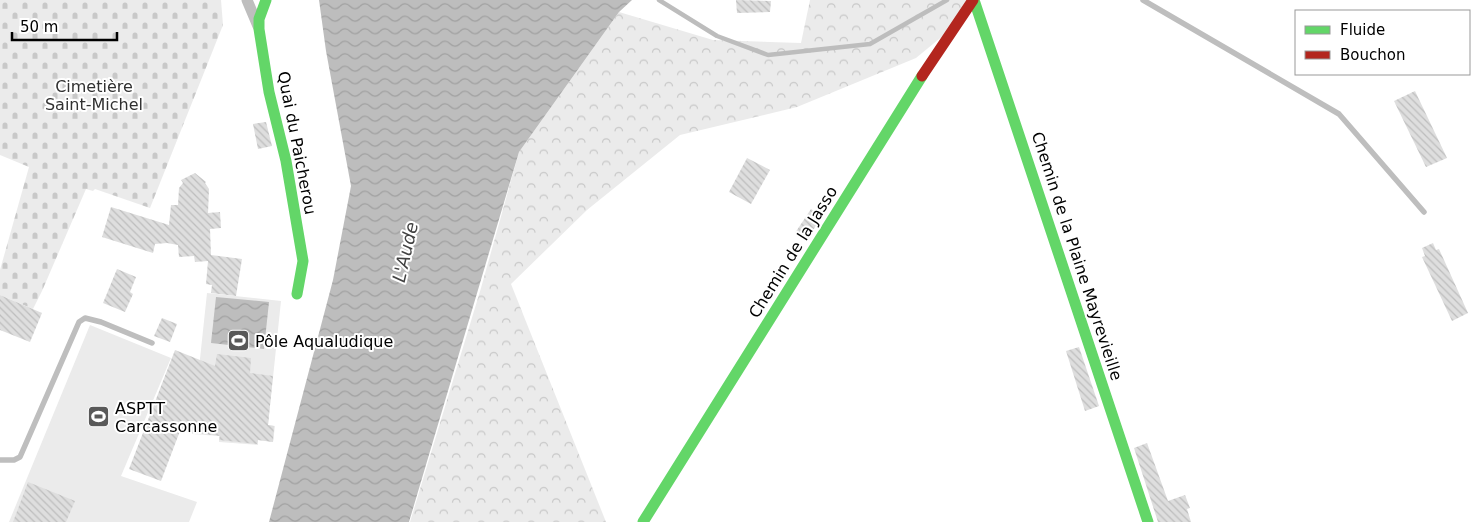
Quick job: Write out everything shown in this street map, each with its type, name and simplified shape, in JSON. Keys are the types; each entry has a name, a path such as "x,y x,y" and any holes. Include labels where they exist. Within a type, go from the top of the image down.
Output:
{"street":[{"path":"248,0 259,29"},
{"name":"Quai du Paicherou","path":"266,0 259,18 259,29 269,92 286,161 303,261 297,294"},
{"name":"Chemin de la Jasso","path":"643,522 898,113 974,0"},
{"name":"Chemin de la Plaine Mayrevieille","path":"974,0 1148,522"}],"lane":[{"path":"1143,0 1339,114 1424,212"},
{"path":"0,460 14,460 20,457 79,322 85,318 101,322 152,343"}],"green space":[{"name":"Cimetière Saint-Michel","path":"0,0 221,0 223,25 150,208 95,189 93,191 86,189 33,309 0,295 0,270 29,167 0,155"},
{"path":"810,0 976,0 967,16 916,58 797,107 680,135 587,210 511,284 606,522 410,522 481,288 519,152 619,12 713,40 801,43"},
{"name":"Pôle Aqualudique","path":"207,293 281,301 268,425 275,426 273,442 258,440 258,445 219,442 219,436 192,434"},
{"name":"ASPTT Carcassonne","path":"90,325 171,358 121,476 197,502 189,522 9,522"}],"water":[{"name":"L'Aude","path":"319,0 632,0 619,12 519,152 409,522 269,522 333,280 351,186 326,51"},
{"path":"216,297 269,302 264,349 211,343"}],"building":[{"path":"736,0 771,1 770,12 737,13"},
{"path":"1415,91 1447,158 1426,167 1394,101"},
{"path":"266,122 272,146 258,149 253,124"},
{"path":"747,158 770,170 751,204 729,192"},
{"path":"195,173 206,182 209,189 208,213 220,212 221,228 210,229 211,255 242,259 236,296 211,293 212,285 206,284 208,261 195,262 194,256 179,257 178,245 167,243 155,244 153,253 102,237 111,207 169,225 171,205 178,205 179,188 183,183 181,180"},
{"path":"811,209 822,216 807,240 795,233"},
{"path":"1433,243 1436,250 1439,249 1468,313 1452,321 1422,257 1425,256 1422,248"},
{"path":"117,269 136,277 130,292 133,294 125,312 103,303"},
{"path":"0,295 42,313 30,342 0,330"},
{"path":"162,318 177,324 170,342 154,336"},
{"path":"1079,347 1099,406 1085,411 1066,351"},
{"path":"175,350 215,366 217,354 251,358 250,373 273,376 268,425 274,426 273,442 258,440 257,444 219,440 220,436 180,431 161,481 129,469"},
{"path":"1147,443 1168,501 1185,495 1190,508 1187,509 1191,522 1158,522 1134,448"},
{"path":"28,482 75,501 66,522 13,522"}],"waterway":[{"path":"659,0 717,36 768,55 870,44 947,0"}],"traffic: fast":[{"path":"266,0 259,19 259,29 269,92 286,161 303,261 297,294"},
{"path":"974,0 1148,522"},
{"path":"643,522 922,76"}],"traffic: jam":[{"path":"922,76 973,0"}],"place":[{"name":"Pôle Aqualudique","path":"239,341"},
{"name":"ASPTT Carcassonne","path":"99,417"}]}
